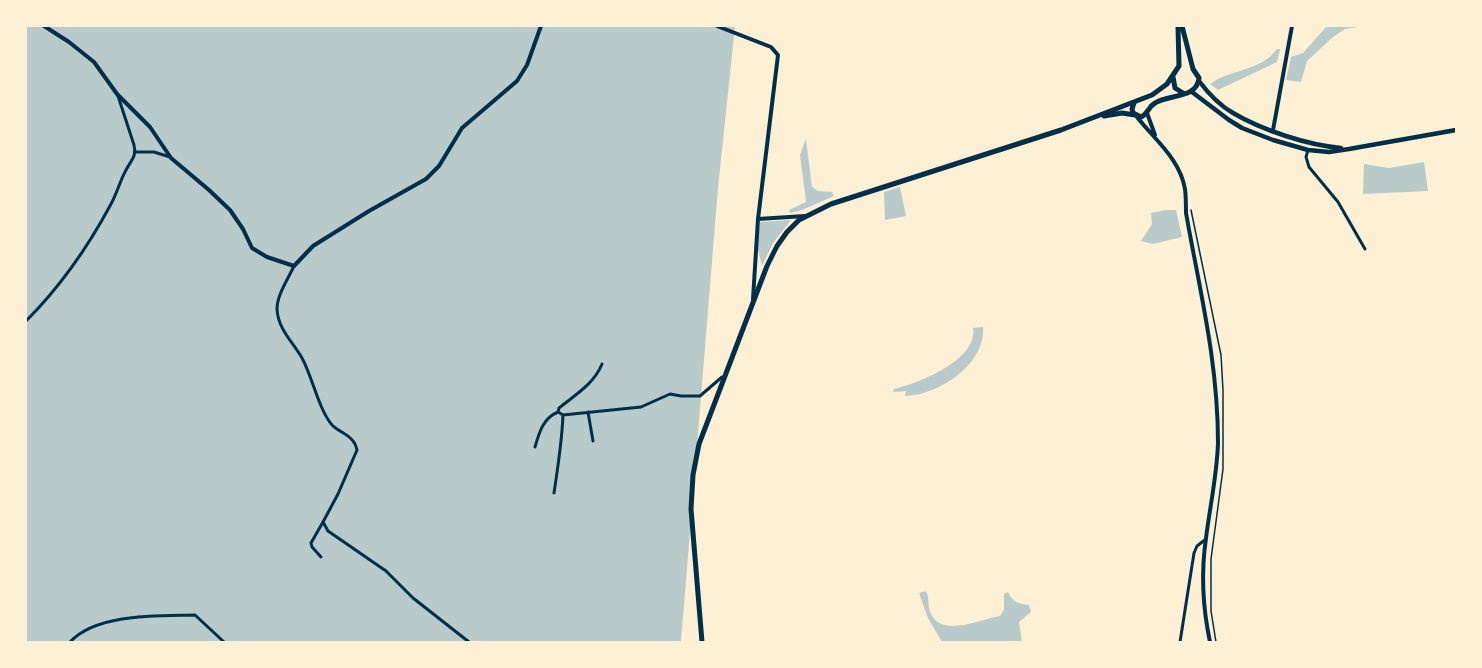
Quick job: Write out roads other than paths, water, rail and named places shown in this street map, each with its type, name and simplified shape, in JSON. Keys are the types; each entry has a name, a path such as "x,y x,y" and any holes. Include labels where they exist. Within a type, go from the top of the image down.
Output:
{"main road":[{"path":"1180,26 1199,81 1215,99 1233,113 1310,143 1349,149"},
{"path":"702,642 691,496 699,444 767,266 780,241 793,225 805,216 846,198 1096,117 1155,93 1173,77 1179,63 1180,26"},
{"path":"1176,71 1186,67 1193,69"},
{"path":"1173,77 1175,88 1184,93"},
{"path":"1096,117 1122,113 1144,116 1157,102 1192,92 1199,81"},
{"path":"1192,92 1242,128 1308,150 1329,152 1456,130"},
{"path":"1137,101 1146,103 1148,111"},
{"path":"1136,116 1132,109 1137,101"}],"street":[{"path":"44,26 87,55 117,94 150,128 171,158 230,210 252,248 267,257 294,266"},
{"path":"321,557 311,543 338,494 357,450 356,444 332,425 324,411 302,358 285,335 279,321 278,302 294,266 313,246 434,172 462,128 517,81 523,73 541,26"},
{"path":"717,26 771,47 778,55 758,219 753,303"},
{"path":"1273,130 1293,26"},
{"path":"26,321 53,292 79,256 109,207 126,170 134,160 135,152 117,94"},
{"path":"1148,111 1157,139"},
{"path":"1136,116 1177,165 1183,179 1188,223 1214,359 1218,446 1206,539 1204,608 1210,642"},
{"path":"1308,150 1306,157 1309,167 1338,202 1365,249"},
{"path":"135,152 154,152 171,158"},
{"path":"758,219 805,216"},
{"path":"535,447 541,428 549,417 558,412 559,408 591,382 602,364"},
{"path":"558,412 563,415 641,407 670,394 700,396 726,374"},
{"path":"588,412 593,441"},
{"path":"554,493 563,415"},
{"path":"323,522 328,531 386,571 413,598 469,642"},
{"path":"1180,642 1194,553 1197,546 1206,539"},
{"path":"70,642 84,631 104,623 148,616 195,615 224,642"}]}
